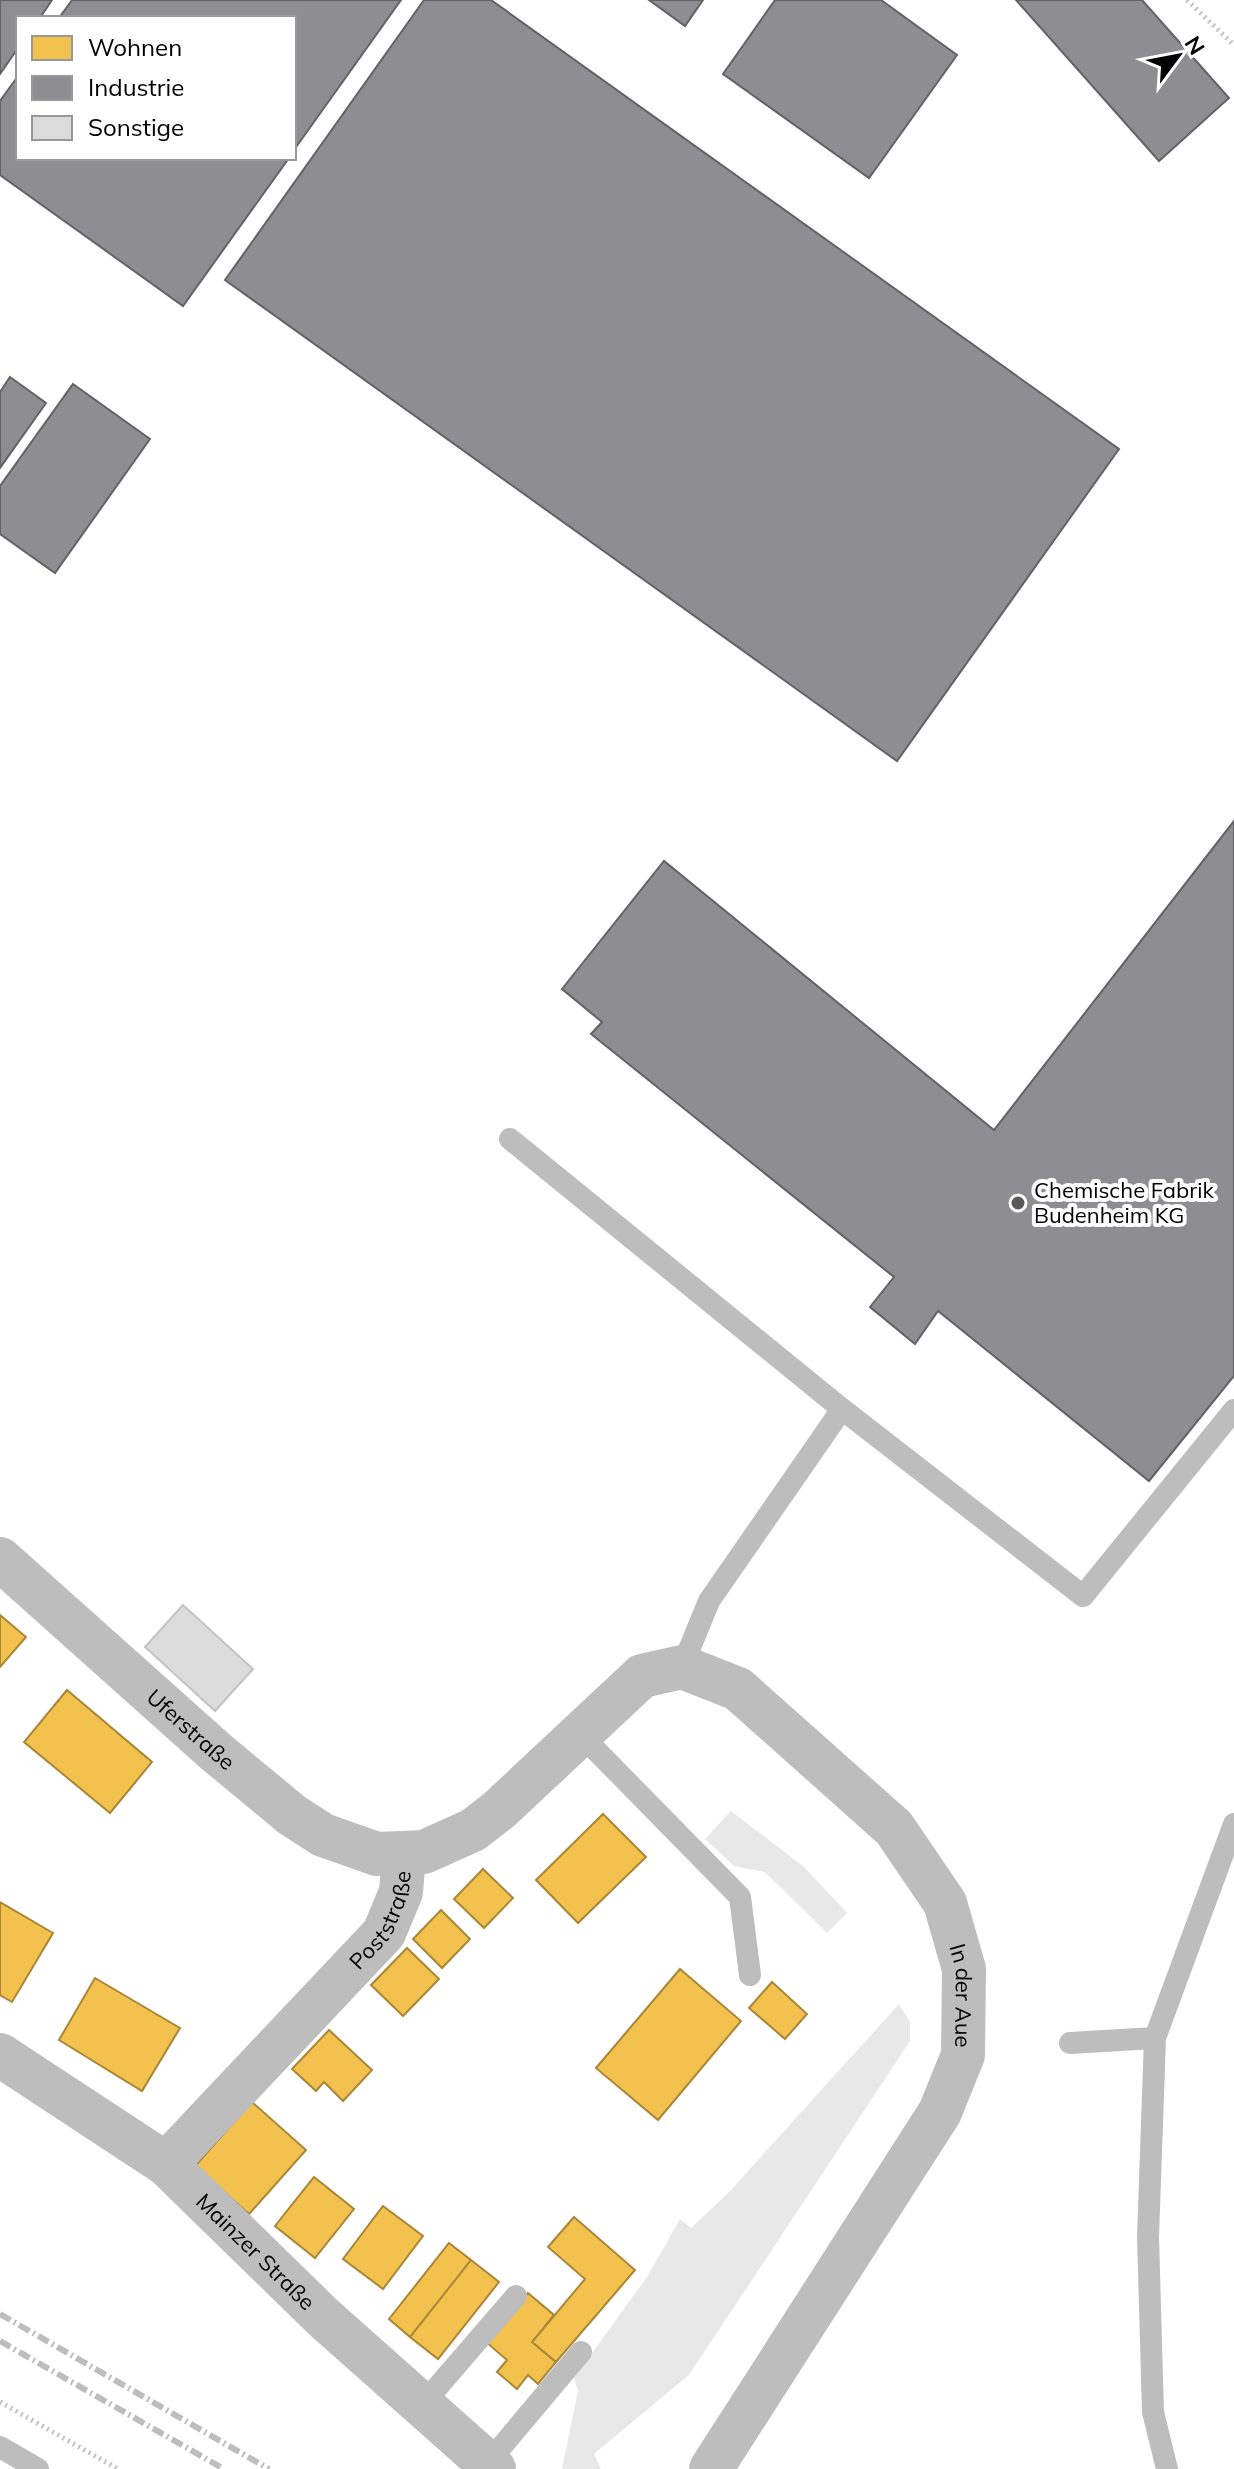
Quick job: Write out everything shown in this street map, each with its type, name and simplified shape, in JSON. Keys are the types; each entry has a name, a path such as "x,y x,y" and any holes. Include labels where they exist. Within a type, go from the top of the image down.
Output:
{"street":[{"name":"Uferstraße","path":"0,1559 216,1752 292,1815 323,1835 348,1846 377,1854 404,1854"},
{"name":"Poststraße","path":"166,2164 384,1933 401,1892 404,1854 450,1843 473,1830 580,1734 662,1671"},
{"name":"In der Aue","path":"662,1671 738,1689 894,1828 945,1903 964,1969 963,2055 940,2112 711,2469"},
{"name":"Mainzer Straße","path":"0,2055 166,2164 324,2318 490,2466"}],"lane":[{"path":"510,1139 842,1409 1083,1596 1234,1410"},
{"path":"662,1671 842,1409"},
{"path":"580,1734 740,1897 750,1975"},
{"path":"1167,2469 1153,2412 1150,2317 1148,2237 1155,2038 1234,1824"},
{"path":"1070,2043 1155,2038"},
{"path":"422,2405 516,2296"},
{"path":"490,2466 581,2352"},
{"path":"0,2447 38,2469"}],"path":[{"path":"1187,0 1222,37 1234,45"},
{"path":"0,2402 118,2469"}],"shaded area":[{"path":"731,1811 804,1867 847,1913 827,1933 765,1872 734,1866 705,1839"},
{"path":"899,2004 910,2022 910,2041 689,2375 594,2454 601,2469 562,2469 578,2391 574,2378 647,2277 680,2219 691,2228 730,2191"}],"building: Wohnen":[{"path":"0,1615 26,1637 0,1667"},
{"path":"67,1690 152,1762 110,1813 24,1742"},
{"path":"603,1814 646,1857 578,1923 536,1880"},
{"path":"483,1869 513,1898 484,1928 454,1899"},
{"path":"0,1902 53,1933 12,2002 0,1995"},
{"path":"441,1910 470,1939 442,1968 413,1939"},
{"path":"407,1948 439,1979 403,2016 371,1985"},
{"path":"680,1969 741,2021 658,2120 596,2068"},
{"path":"95,1978 180,2028 142,2091 59,2040"},
{"path":"772,1982 807,2014 785,2039 749,2008"},
{"path":"329,2030 372,2070 343,2101 324,2082 316,2091 292,2069"},
{"path":"252,2102 306,2150 249,2214 195,2166"},
{"path":"314,2177 354,2209 315,2258 275,2226"},
{"path":"383,2206 423,2236 383,2289 343,2259"},
{"path":"574,2217 635,2270 556,2362 532,2342 585,2279 548,2247"},
{"path":"449,2243 471,2260 410,2337 389,2319"},
{"path":"471,2260 499,2282 438,2359 410,2337"},
{"path":"528,2293 554,2315 532,2342 556,2362 538,2384 528,2375 517,2389 497,2372 507,2360 486,2342"}],"building: Industrie":[{"path":"0,0 52,0 41,16 16,16 16,51 0,74"},
{"path":"72,0 401,0 296,147 296,16 60,16"},
{"path":"424,0 491,0 1119,449 897,761 225,280"},
{"path":"649,0 703,0 685,26"},
{"path":"775,0 881,0 957,55 869,178 723,74"},
{"path":"1016,0 1142,0 1229,98 1159,161"},
{"path":"16,79 16,160 288,160 183,306 0,175 0,101"},
{"path":"10,377 46,403 0,468 0,392"},
{"path":"73,384 150,439 55,573 0,534 0,486"},
{"name":"Chemische Fabrik Budenheim KG","path":"1234,821 1234,1376 1149,1481 938,1311 915,1344 870,1307 894,1277 591,1034 602,1022 562,989 664,861 994,1130"}],"building: Sonstige":[{"path":"183,1605 253,1669 215,1711 145,1647"}],"railway":[{"path":"0,2314 269,2469"},
{"path":"0,2341 224,2469"}],"place":[{"name":"Chemische Fabrik Budenheim KG","path":"1018,1203"}]}
